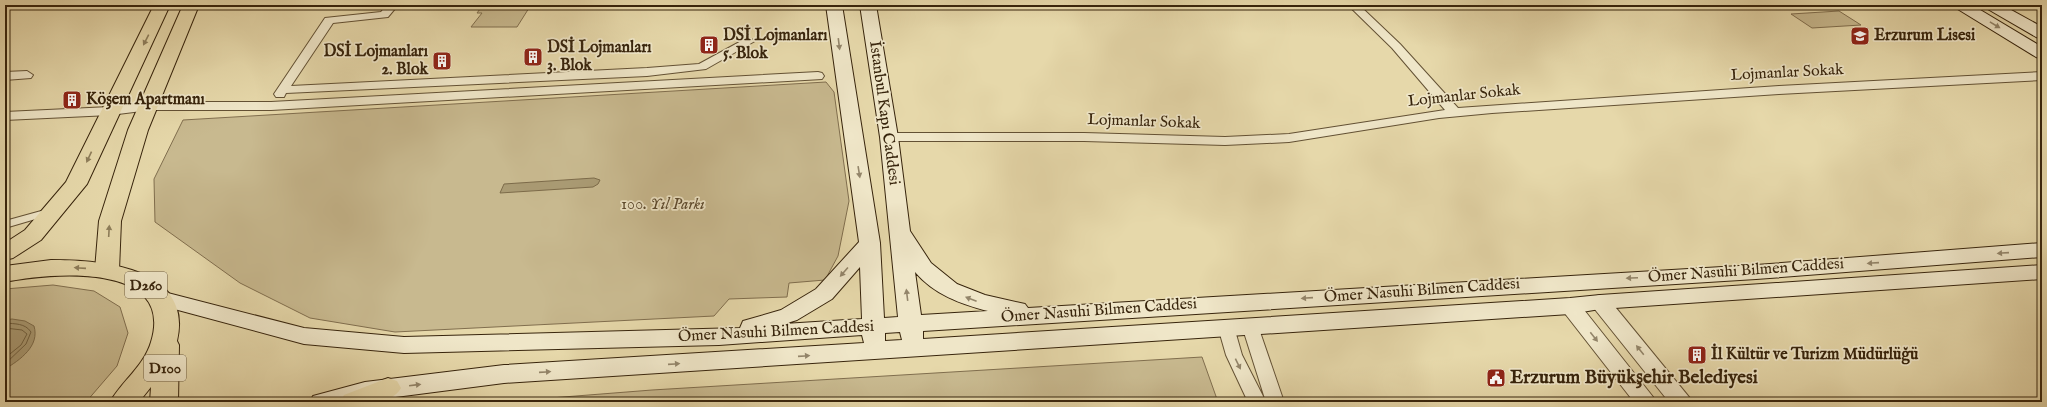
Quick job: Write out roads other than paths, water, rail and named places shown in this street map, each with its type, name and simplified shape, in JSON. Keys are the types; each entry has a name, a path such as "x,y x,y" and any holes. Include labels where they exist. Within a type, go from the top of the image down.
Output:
{"main road":[{"path":"5,253 33,235 76,184 162,5"},
{"path":"107,270 110,221 138,130 150,106 191,5"},
{"path":"834,5 843,73 870,242 875,351"},
{"name":"İstanbul Kapı Caddesi","path":"868,5 889,137 913,348"},
{"path":"1961,5 2042,54"},
{"path":"1991,5 2042,34"},
{"path":"898,222 910,250 922,266 953,292 984,303 1051,314"},
{"path":"719,337 789,315 824,294 870,242"},
{"name":"Ömer Nasuhi Bilmen Caddesi","path":"160,298 304,336 404,345 719,337 1051,314 1584,281 1756,272 2042,250"},
{"name":"D260","path":"5,274 64,267 107,270 140,280 160,298 166,314 166,334 152,367 124,402"},
{"name":"Ömer Nasuhi Bilmen Caddesi","path":"322,402 365,391 504,374 1570,306 1600,302 2042,272"},
{"path":"1584,281 1600,302"},
{"path":"1553,283 1570,306"},
{"name":"D100","path":"164,402 166,334"},
{"path":"354,402 388,388"}],"street":[{"path":"271,106 329,20 384,15 393,5"},
{"path":"1353,5 1396,46 1455,113"},
{"path":"283,90 646,72 702,67 749,41"},
{"path":"5,76 27,75"},
{"path":"5,116 110,111 150,106 271,106 818,76"},
{"name":"Lojmanlar Sokak","path":"889,137 1084,137 1225,141 1289,138 1340,128 1455,113 1779,90 2042,76"},
{"path":"5,225 53,210"},
{"path":"1600,302 1682,402"},
{"path":"1570,306 1646,402"},
{"path":"1250,326 1275,402"},
{"path":"1226,327 1234,355 1257,402"}],"water":[{"path":"594,178 600,180 598,184 593,187 500,193 504,184"},
{"path":"12,319 25,321 34,326 35,333 34,340 27,352 5,369 5,320"}],"place":[{"name":"Erzurum Lisesi","path":"1860,36"},
{"name":"DSİ Lojmanları 5. Blok","path":"709,45"},
{"name":"DSİ Lojmanları 3. Blok","path":"533,57"},
{"name":"DSİ Lojmanları 2. Blok","path":"442,61"},
{"name":"Köşem Apartmanı","path":"72,100"},
{"name":"İl Kültür ve Turizm Müdürlüğü","path":"1697,355"},
{"name":"Erzurum Büyükşehir Belediyesi","path":"1496,378"}],"park label":[{"name":"100. Yıl Parkı","path":"663,205"}]}
